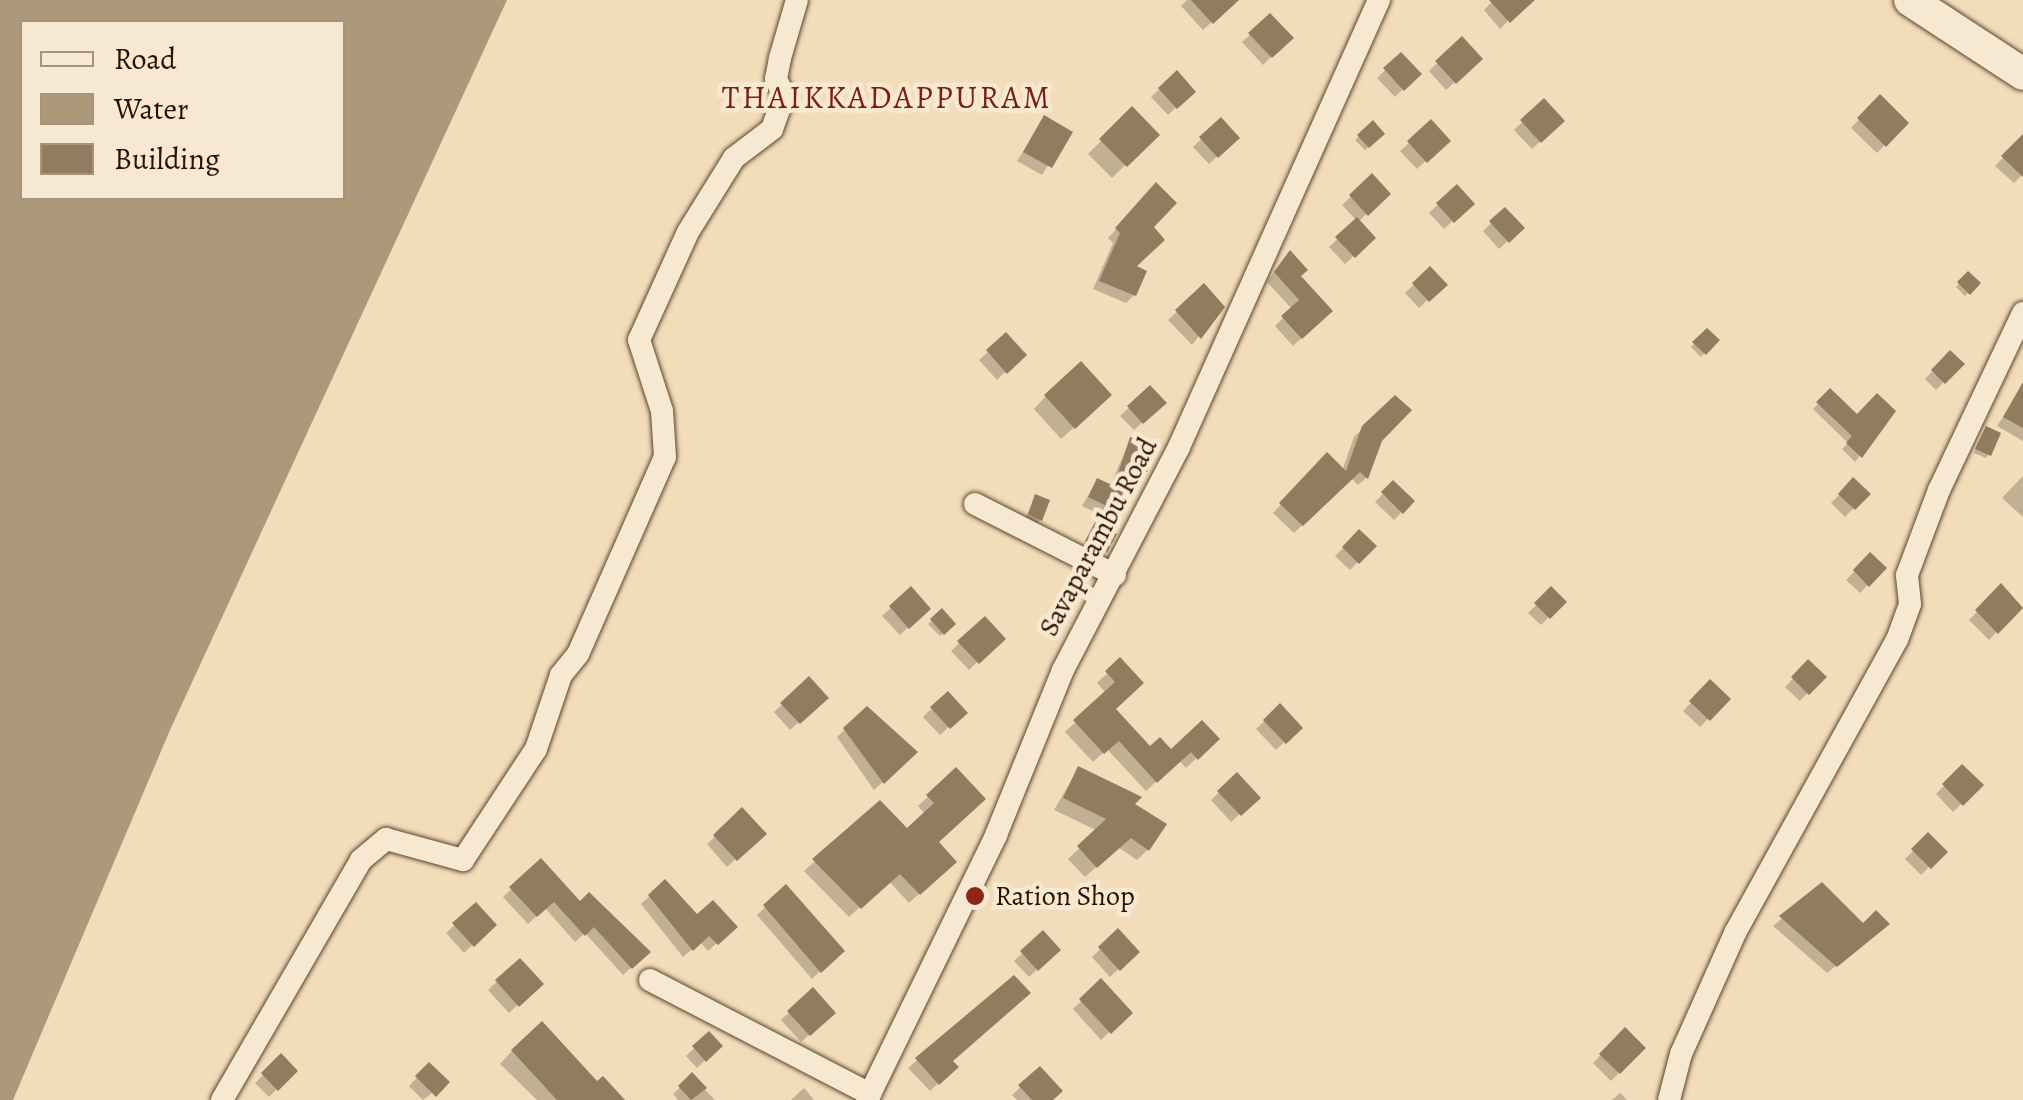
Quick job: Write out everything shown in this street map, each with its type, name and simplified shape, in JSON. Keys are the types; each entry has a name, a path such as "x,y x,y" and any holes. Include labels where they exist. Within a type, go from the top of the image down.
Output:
{"main road":[{"path":"1910,0 2023,74"}],"street":[{"path":"222,1100 361,860 386,839 463,860 536,749 561,674 578,654 665,457 662,411 639,340 688,232 734,158 772,128 784,96 776,79 780,58 798,0"},
{"name":"Savaparambu Road","path":"868,1097 996,835 1062,670 1180,447 1379,0"},
{"path":"1669,1100 1681,1054 1735,932 1897,640 1910,604 1908,575 1933,507 2023,313"},
{"path":"975,504 1115,575"},
{"path":"650,980 868,1097"}],"water":[{"path":"0,0 507,0 170,730 13,1100 0,1100"}],"building":[{"path":"1191,0 1239,0 1213,24"},
{"path":"1489,0 1535,0 1510,23"},
{"path":"1270,13 1294,38 1272,58 1248,33"},
{"path":"1462,36 1483,59 1456,84 1435,61"},
{"path":"1401,52 1422,74 1404,91 1383,68"},
{"path":"1177,70 1196,92 1177,109 1158,88"},
{"path":"1880,94 1909,123 1886,147 1857,118"},
{"path":"1544,98 1565,121 1541,143 1520,120"},
{"path":"1132,106 1160,135 1127,167 1099,139"},
{"path":"1044,115 1073,132 1052,168 1023,152"},
{"path":"1221,117 1240,138 1218,158 1199,137"},
{"path":"1431,119 1451,141 1427,163 1407,141"},
{"path":"1373,120 1385,134 1369,148 1357,135"},
{"path":"2023,134 2023,177 2001,156"},
{"path":"1372,173 1391,194 1368,216 1349,195"},
{"path":"1156,182 1177,203 1154,227 1165,240 1137,266 1147,271 1136,296 1099,281 1120,233 1115,228"},
{"path":"1457,184 1475,204 1454,223 1436,203"},
{"path":"1505,207 1525,228 1509,243 1489,221"},
{"path":"1357,217 1376,238 1355,258 1335,237"},
{"path":"1290,250 1308,270 1301,276 1333,311 1302,339 1281,316 1299,300 1274,272"},
{"path":"1430,266 1448,285 1429,302 1412,283"},
{"path":"1968,271 1981,283 1970,295 1957,282"},
{"path":"1204,283 1225,307 1201,339 1175,310"},
{"path":"1707,328 1720,340 1706,355 1692,342"},
{"path":"1006,332 1027,355 1007,374 986,350"},
{"path":"1950,350 1965,364 1945,384 1931,370"},
{"path":"1081,361 1112,395 1075,429 1044,395"},
{"path":"2023,382 2023,428 2003,417"},
{"path":"1150,385 1167,403 1143,424 1127,406"},
{"path":"1830,388 1857,414 1877,393 1896,411 1862,458 1846,443 1852,436 1816,402"},
{"path":"1395,395 1412,410 1382,441 1368,479 1360,472 1303,526 1279,503 1327,452 1346,471 1362,426"},
{"path":"1986,426 2001,433 1991,456 1975,449"},
{"path":"1130,437 1156,445 1147,472 1135,468 1115,510 1088,497 1097,478 1114,486"},
{"path":"1853,477 1871,494 1855,510 1838,494"},
{"path":"1393,480 1415,501 1403,514 1381,492"},
{"path":"1035,494 1050,500 1042,521 1028,514"},
{"path":"1095,522 1117,534 1107,553 1085,541"},
{"path":"1359,529 1377,546 1359,564 1342,547"},
{"path":"1870,552 1887,568 1869,587 1853,570"},
{"path":"2001,583 2023,608 1998,634 1975,610"},
{"path":"911,586 931,609 909,629 889,606"},
{"path":"1551,586 1567,602 1550,619 1534,603"},
{"path":"942,608 956,624 944,635 930,619"},
{"path":"985,616 1006,639 979,664 957,641"},
{"path":"1120,657 1144,683 1116,709 1150,746 1160,737 1171,749 1202,720 1220,739 1198,760 1191,752 1157,783 1119,741 1104,754 1073,720 1115,682 1105,671"},
{"path":"1808,659 1827,677 1809,695 1791,677"},
{"path":"809,676 829,698 800,724 780,703"},
{"path":"1710,679 1731,699 1710,721 1689,701"},
{"path":"948,691 968,713 950,729 930,707"},
{"path":"1280,703 1303,728 1286,744 1263,720"},
{"path":"867,706 918,752 884,784 843,728"},
{"path":"1962,764 1984,785 1963,806 1942,784"},
{"path":"1078,766 1142,797 1135,804 1167,824 1149,851 1131,838 1097,868 1077,846 1106,819 1063,798"},
{"path":"956,767 986,799 939,842 957,862 920,895 900,874 861,909 812,859 880,800 907,828 934,803 926,795"},
{"path":"1237,772 1261,798 1241,816 1217,791"},
{"path":"742,807 767,834 737,861 713,835"},
{"path":"1928,832 1948,852 1931,869 1911,849"},
{"path":"541,858 580,901 589,892 651,952 632,969 594,927 585,936 554,902 537,917 509,887"},
{"path":"665,879 697,914 713,900 738,927 718,945 709,936 693,951 648,895"},
{"path":"1822,882 1863,923 1876,910 1890,924 1837,967 1779,916"},
{"path":"786,884 845,951 821,973 763,905"},
{"path":"476,902 497,925 474,947 452,923"},
{"path":"1118,928 1140,952 1120,971 1098,947"},
{"path":"1043,930 1061,950 1038,971 1020,951"},
{"path":"520,958 544,984 519,1007 495,980"},
{"path":"1014,975 1031,993 953,1061 959,1067 939,1085 915,1058"},
{"path":"1101,978 1133,1013 1111,1034 1079,999"},
{"path":"813,987 836,1013 810,1036 787,1011"},
{"path":"542,1021 597,1081 603,1076 625,1100 557,1100 511,1050"},
{"path":"1625,1027 1646,1048 1620,1074 1599,1054"},
{"path":"709,1031 723,1046 706,1062 692,1046"},
{"path":"281,1053 298,1071 278,1091 261,1073"},
{"path":"429,1062 450,1082 436,1097 415,1076"},
{"path":"1040,1066 1063,1091 1053,1100 1032,1100 1018,1085"},
{"path":"692,1072 707,1088 691,1100 678,1086"}],"place":[{"name":"Ration Shop","path":"975,896"}],"district":[{"name":"THAIKKADAPPURAM","path":"887,97"}]}
